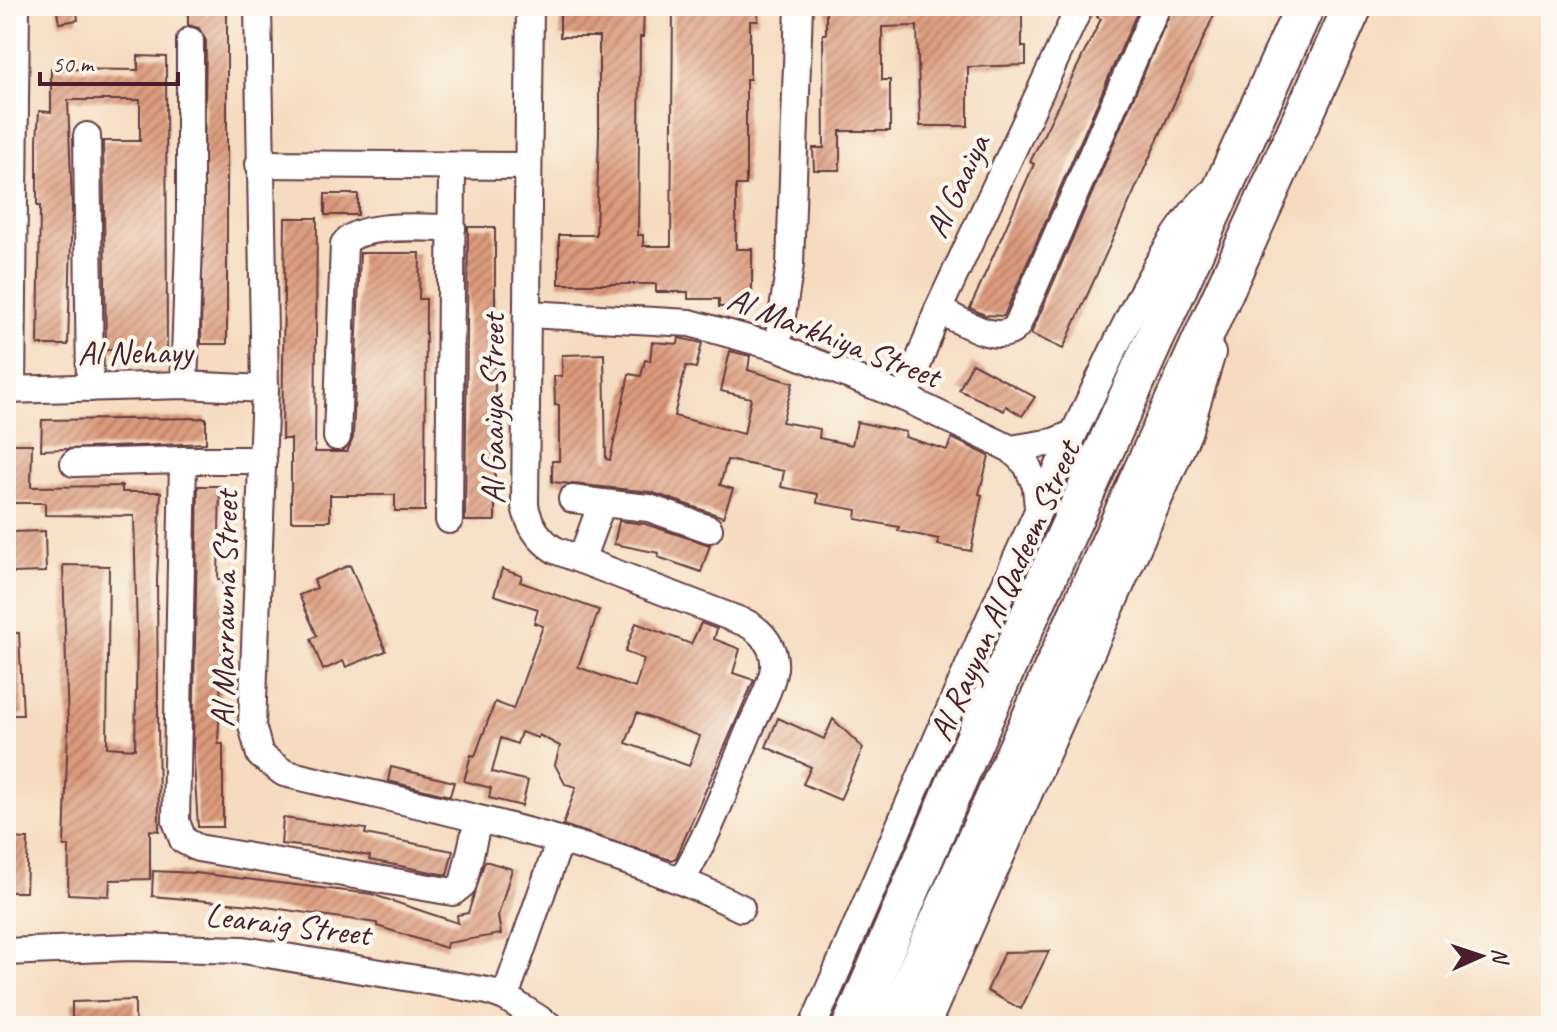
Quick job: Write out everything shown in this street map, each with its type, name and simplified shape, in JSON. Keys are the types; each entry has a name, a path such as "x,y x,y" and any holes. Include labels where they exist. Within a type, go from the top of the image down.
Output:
{"highway":[{"name":"Al Rayyan Al Qadeem Street","path":"852,1026 992,699 1231,178 1305,6"},
{"path":"892,1026 1353,6"}],"street":[{"path":"9,390 16,6"},
{"name":"Al Marrawna Street","path":"258,6 265,389 252,725 260,755 284,773 478,820 665,877 682,879 741,908"},
{"name":"Al Gaaiya Street","path":"530,6 525,506 533,528 548,546 758,629 772,651 774,668 755,717 696,856 682,879"},
{"path":"777,347 790,265 799,6"},
{"name":"Al Gaaiya","path":"905,398 938,310 1080,6"},
{"path":"938,310 999,336 1011,334 1017,326 1157,6"},
{"path":"184,385 190,216 190,41"},
{"path":"87,136 90,388"},
{"path":"259,164 452,168 528,166"},
{"path":"449,520 452,168"},
{"name":"Al Rayyan Al Qadeem Street","path":"813,1026 1038,508 1132,311 1197,203 1231,178"},
{"path":"337,437 344,244 354,234 371,230 452,228"},
{"path":"926,1026 1188,433 1247,240"},
{"name":"Al Markhiya Street","path":"528,314 690,323 777,347 905,398 1011,449 1027,465 1036,486 1038,508"},
{"name":"Al Nehayy","path":"9,390 184,385 265,389"},
{"path":"1011,449 1053,442 1073,434"},
{"path":"183,460 176,821 183,840 198,848 453,892 463,884 478,820"},
{"path":"74,463 263,460"},
{"path":"572,499 649,508 709,529"},
{"path":"581,560 602,503"},
{"path":"505,997 559,843"},
{"name":"Learaig Street","path":"6,952 130,947 244,950 458,985 505,997 550,1026"}],"building":[{"path":"56,6 76,6 78,20 59,23"},
{"path":"188,6 227,6 227,344 201,344 206,41 199,28 188,25"},
{"path":"560,6 644,6 643,37 640,37 638,235 643,235 643,246 671,246 673,6 758,6 758,21 750,21 750,79 746,79 746,185 736,185 736,249 752,249 752,307 719,307 719,299 688,299 688,292 656,292 656,284 559,284 559,235 596,235 599,134 599,37 560,37"},
{"path":"826,6 1022,6 1022,47 1026,47 1026,65 968,67 968,126 920,126 917,26 882,27 882,80 890,80 890,131 840,131 840,170 814,170 813,148 824,148 823,34 826,34"},
{"path":"1103,6 1140,6 1004,316 985,315 970,308 1034,164 1030,162 1101,19 1097,17"},
{"path":"1173,6 1218,6 1063,349 1031,334"},
{"path":"138,56 166,57 167,357 138,356 138,350 106,350 103,141 140,141 140,100 68,100 72,206 68,345 38,345 40,206 37,206 37,140 39,111 51,112 51,69 138,70"},
{"path":"325,194 358,194 358,215 325,215"},
{"path":"285,218 317,218 315,452 347,452 353,438 360,253 420,253 419,299 426,299 425,511 395,511 395,495 330,495 330,521 291,521 291,439 282,439"},
{"path":"468,227 495,227 495,521 465,521"},
{"path":"679,338 702,343 696,368 686,366 674,416 744,434 751,398 721,391 730,351 750,356 748,370 793,383 782,422 820,429 819,438 852,445 857,422 906,432 905,437 947,450 952,438 989,456 979,494 982,495 971,551 938,545 939,539 898,531 899,527 856,519 857,510 817,503 818,494 781,487 784,471 727,460 720,485 733,489 723,517 651,492 552,482 552,461 559,461 559,405 555,405 554,376 562,376 562,355 604,354 606,459 610,460 629,374 641,376 645,360 650,361 652,342 678,344"},
{"path":"972,363 1035,397 1022,416 1006,406 1004,411 959,390"},
{"path":"206,418 206,443 41,450 42,420"},
{"path":"6,444 32,444 31,487 122,486 122,492 161,492 157,580 159,831 150,830 150,879 110,880 109,896 68,894 69,846 64,846 68,727 63,565 109,566 107,747 135,749 137,634 134,516 45,515 45,503 6,503"},
{"path":"198,486 220,486 218,579 223,579 223,631 218,744 223,744 223,827 198,827 193,746"},
{"path":"619,521 645,524 710,545 701,572 658,557 659,553 614,544"},
{"path":"45,531 46,572 10,573 9,532"},
{"path":"350,565 386,651 346,667 343,661 323,670 311,639 317,636 299,595 317,588 314,580"},
{"path":"502,569 522,576 520,582 599,610 578,667 635,688 644,659 625,652 636,623 691,644 701,623 717,629 714,639 740,649 733,673 754,680 676,858 671,860 563,825 576,787 565,784 555,765 560,746 539,735 538,738 521,732 517,744 501,738 492,772 528,781 522,806 489,798 491,788 464,781 471,755 475,756 495,702 513,709 543,626 534,623 538,609 494,595","holes":["637,713 700,736 689,766 626,743"]},
{"path":"6,633 19,633 23,715 6,715"},
{"path":"778,718 824,739 833,719 863,748 840,800 803,784 811,767 766,747"},
{"path":"391,767 454,782 450,796 388,781"},
{"path":"283,818 366,829 365,834 453,851 447,875 369,860 370,856 281,844"},
{"path":"6,838 28,839 26,892 6,892"},
{"path":"485,861 512,869 498,916 501,934 447,943 446,948 377,926 377,923 252,905 152,896 153,871 195,873 371,894 458,923 457,915 468,913"},
{"path":"1049,951 1021,1009 987,991 1004,952"},
{"path":"135,1000 135,1026 72,1026 72,1002"}]}
